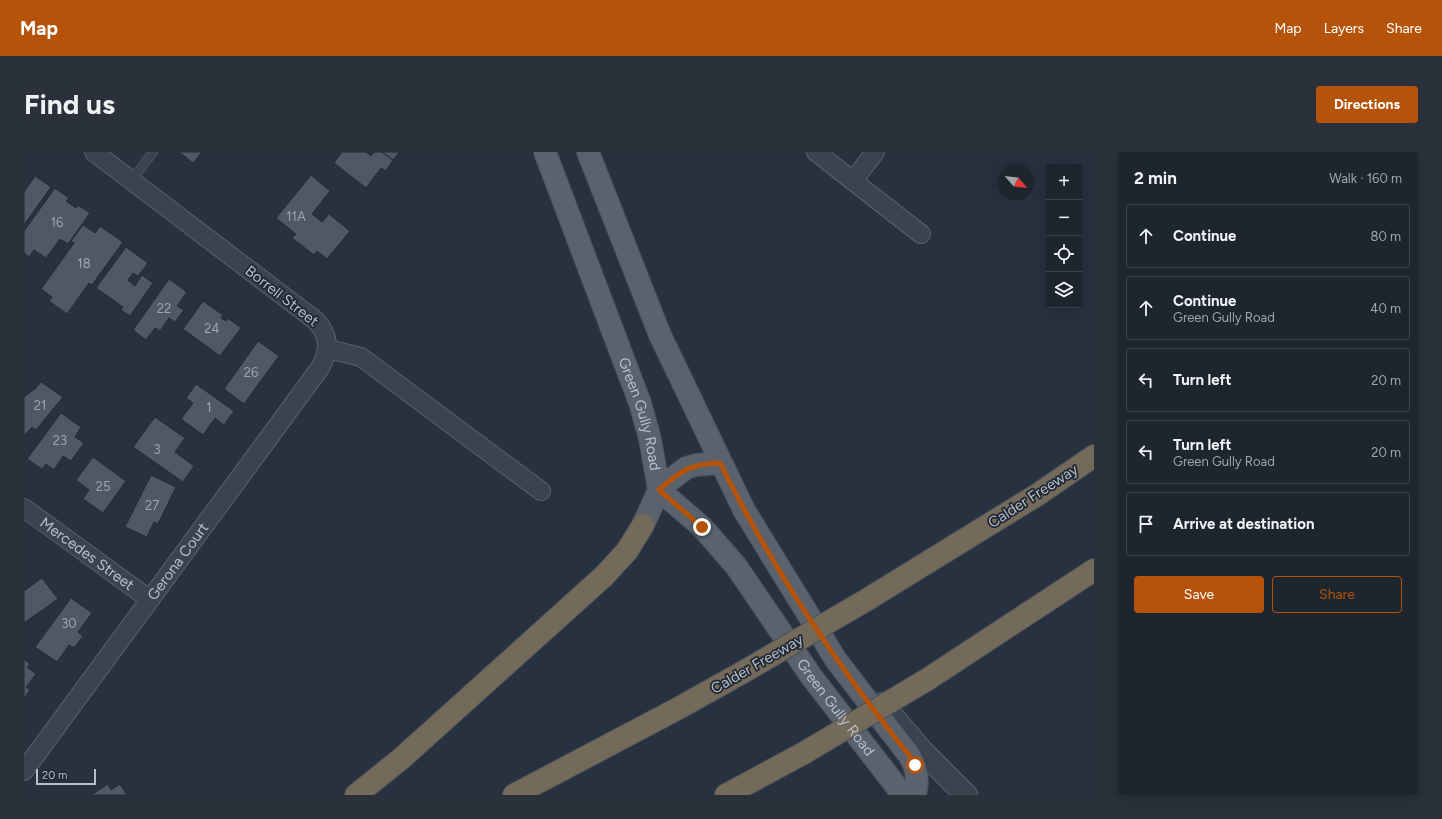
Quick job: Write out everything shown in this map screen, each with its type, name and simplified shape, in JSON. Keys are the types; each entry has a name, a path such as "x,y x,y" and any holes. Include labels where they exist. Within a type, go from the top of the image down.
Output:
{"highway":[{"name":"Calder Freeway","path":"514,795 637,731 745,671 868,599 1037,495 1094,456"},
{"path":"356,795 402,758 604,576 627,551 643,524"},
{"path":"726,795 804,752 928,679 1094,570"}],"main road":[{"name":"Green Gully Road","path":"545,152 640,403 652,445 659,490 702,527 736,566 811,676 903,795"},
{"path":"588,152 660,335 720,463 744,510 778,568 836,660 909,755 915,765 918,780 915,795"},
{"path":"643,524 659,490 686,468 696,465 720,463"}],"street":[{"name":"Borrell Street","path":"94,152 315,320 323,328 327,338 328,349"},
{"path":"816,152 921,234"},
{"path":"853,181 876,152"},
{"path":"328,349 361,357 541,491"},
{"name":"Gerona Court","path":"24,771 320,368 328,349"},
{"name":"Mercedes Street","path":"24,508 149,599"},
{"path":"778,568 859,678 922,751 966,795"}],"lane":[{"path":"132,180 153,152"}],"building":[{"path":"179,152 202,152 193,163"},
{"path":"342,152 366,152 371,156 374,152 382,152 393,160 386,171 381,168 366,188 334,163"},
{"path":"382,152 398,152 399,153 393,160"},
{"path":"311,175 330,191 312,214 322,222 329,214 350,231 327,259 317,251 314,255 292,238 296,234 276,218"},
{"path":"35,176 51,187 24,225 24,192"},
{"path":"55,188 69,198 66,201 76,208 78,205 90,213 68,244 60,239 46,258 34,250 29,257 24,253 24,231"},
{"path":"83,225 95,233 100,226 123,242 92,285 89,283 67,314 49,301 52,297 41,289 74,243 71,241"},
{"path":"126,247 148,263 138,276 133,273 128,280 135,286 142,275 153,283 130,316 121,310 123,307 96,288"},
{"path":"169,279 187,292 177,306 184,310 175,322 169,318 160,331 155,328 146,340 133,330"},
{"path":"203,301 223,315 221,318 226,321 228,318 241,328 220,356 183,329"},
{"path":"258,341 279,356 244,404 224,389"},
{"path":"41,382 63,397 36,430 32,427 24,436 24,397"},
{"path":"196,384 234,411 224,425 215,418 203,435 181,419 193,403 186,398"},
{"path":"61,413 81,427 75,437 84,443 71,461 63,456 54,470 46,464 42,469 27,459"},
{"path":"155,417 185,438 175,452 194,466 183,482 133,447"},
{"path":"93,457 126,481 103,513 83,499 89,490 76,480"},
{"path":"151,475 176,487 158,524 154,522 147,537 125,527"},
{"path":"42,578 58,599 24,623 24,591"},
{"path":"71,598 92,613 78,632 83,636 74,648 69,645 57,662 35,647"},
{"path":"24,659 30,664 27,667 36,674 26,687 30,690 24,699"},
{"path":"108,784 111,790 120,784 127,795 91,795"}],"route":[{"path":"702,527 659,490 686,468 707,463 720,463 744,510 778,568 836,660 909,755 915,765"}]}
